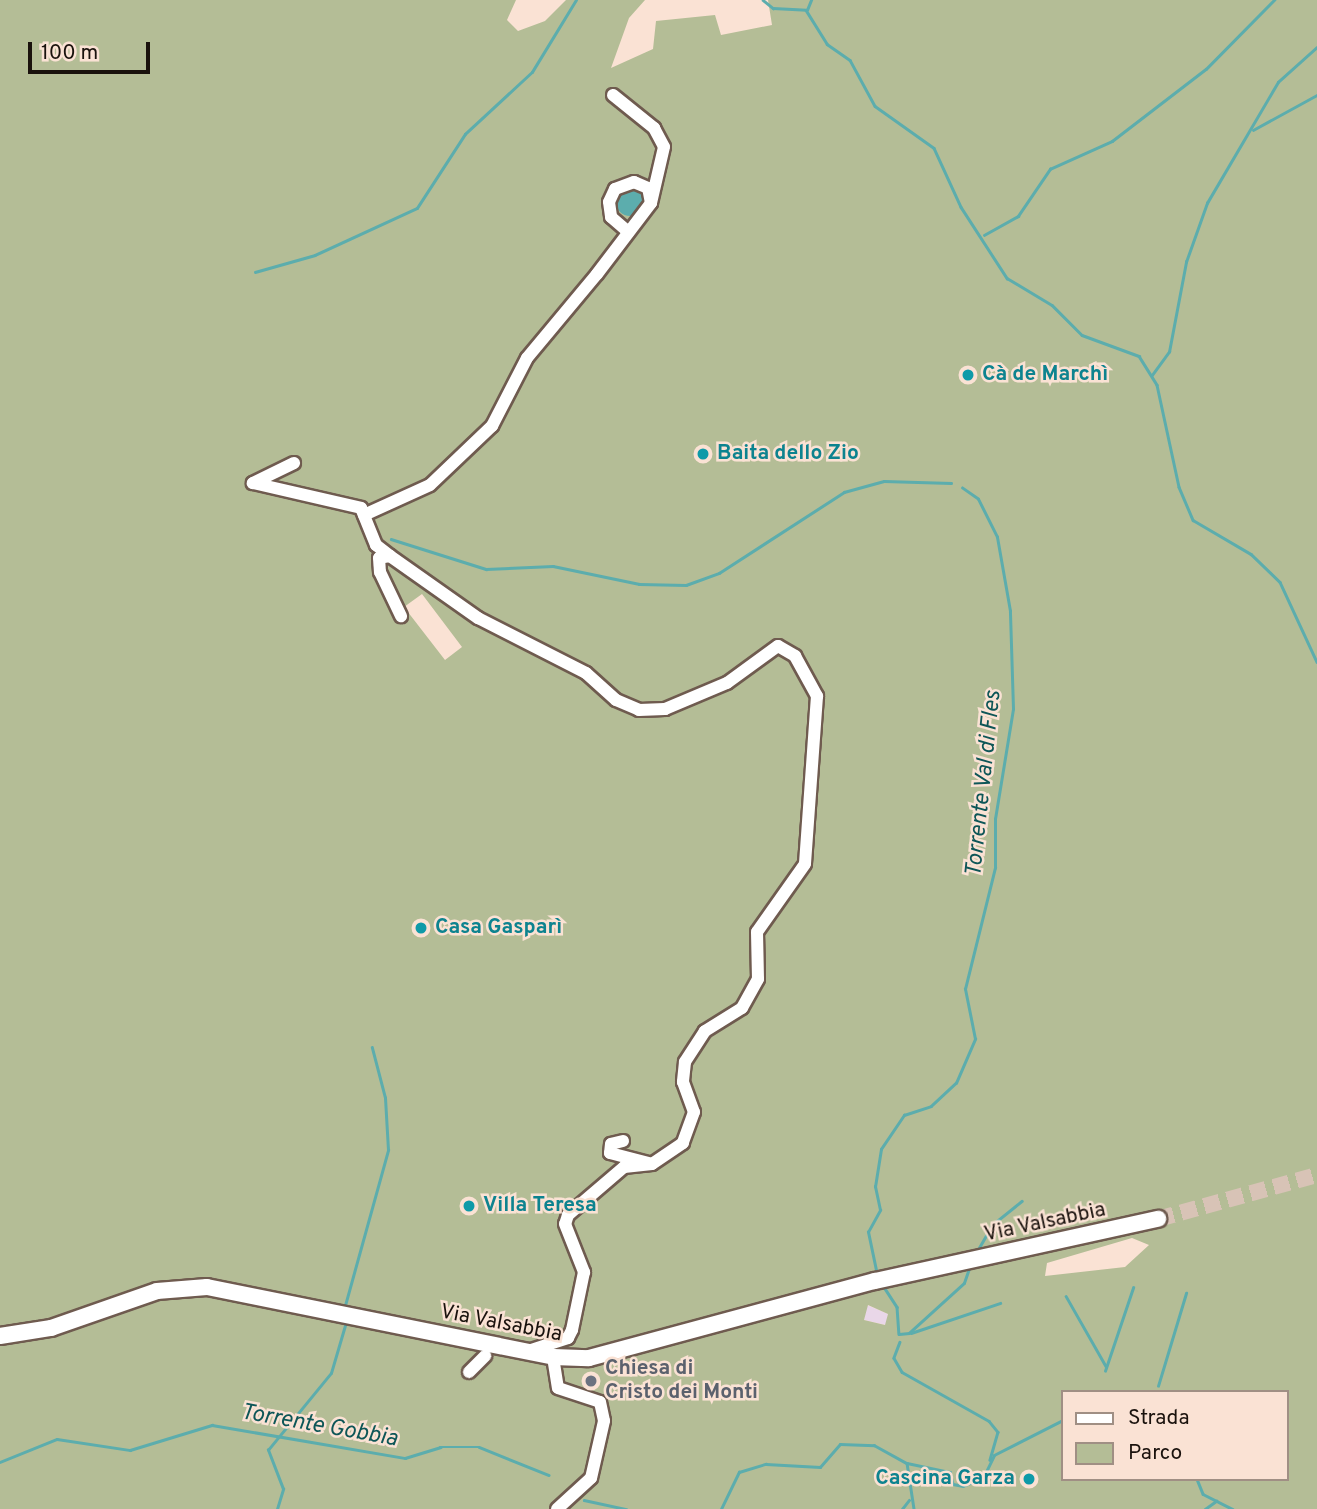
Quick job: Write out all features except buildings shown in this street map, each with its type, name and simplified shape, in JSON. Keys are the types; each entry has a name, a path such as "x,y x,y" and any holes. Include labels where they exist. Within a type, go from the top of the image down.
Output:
{"main road":[{"name":"Via Valsabbia","path":"0,1336 51,1328 146,1294 192,1287 224,1289 553,1357 643,1347 875,1281 1158,1219"}],"street":[{"path":"364,515 430,485 466,456 492,426 527,358 651,203 664,147 654,128 613,96"},
{"path":"628,232 611,217 615,189 634,182 648,188 651,203"},
{"path":"294,463 253,484 361,508 376,545 390,556 478,618 586,673 615,700 639,710 699,698 778,646 795,656 809,676 819,711 806,864 757,932 758,979 752,993 742,1008 705,1031 685,1062 683,1082 694,1112 688,1136 652,1164 624,1167 568,1215 565,1224 584,1272 572,1330 568,1338 524,1352"},
{"path":"390,556 379,558 380,572 401,616"},
{"path":"622,1141 611,1144 610,1153 652,1164"},
{"path":"469,1373 485,1356"},
{"path":"553,1357 558,1388 600,1402 604,1421 591,1478 557,1509"}],"shaded area":[{"path":"867,1305 888,1314 886,1325 864,1320"}],"green space":[{"path":"0,0 516,0 507,20 518,31 545,21 566,0 645,0 629,18 611,68 653,49 656,21 715,15 721,35 772,25 768,0 1317,0 1317,1509 0,1509","holes":["422,594 462,647 445,660 404,607","1132,1238 1149,1245 1125,1267 1045,1276 1047,1263","868,1305 888,1314 885,1325 864,1320"]}],"water":[{"path":"630,188 640,192 644,202 640,212 630,216 620,212 616,202 620,192"}],"waterway":[{"path":"255,272 315,255 417,208 465,134 532,72 576,0"},
{"path":"763,0 773,8 806,10 827,44 850,60 875,106 934,148 961,207 1007,278 1052,305 1082,335 1139,356 1157,385 1179,487 1193,520 1251,554 1280,582 1317,662"},
{"path":"807,10 811,0"},
{"path":"984,235 1018,216 1050,169 1112,141 1206,69 1274,0"},
{"path":"1152,375 1169,352 1186,262 1207,203 1278,82 1317,47"},
{"path":"1253,130 1317,95"},
{"name":"Torrente Val di Fles","path":"391,539 486,569 553,566 639,584 686,585 719,573 844,492 884,481 951,483"},
{"name":"Torrente Val di Fles","path":"877,1275 868,1232 880,1210 875,1187 881,1149 904,1115 931,1106 956,1083 975,1039 965,989 995,868 995,819 1013,709 1010,611 997,537 978,499 962,488"},
{"path":"344,1309 388,1150 385,1098 372,1048"},
{"path":"976,1253 992,1225 1022,1201"},
{"path":"884,1287 897,1307 899,1334 909,1333 964,1283 970,1266"},
{"path":"1105,1371 1133,1288"},
{"path":"1158,1386 1186,1293"},
{"path":"1066,1296 1106,1366"},
{"path":"911,1333 1000,1303"},
{"path":"277,1509 283,1489 268,1450 331,1373 346,1322"},
{"name":"Torrente Val di Fles","path":"900,1342 894,1358 902,1372 989,1421 998,1432 990,1460"},
{"path":"721,1509 739,1472 766,1464 820,1467 840,1444 874,1445 907,1463 950,1472 953,1484 963,1486 983,1478 994,1455 1062,1421"},
{"name":"Torrente Gobbia","path":"0,1462 57,1439 130,1450 212,1425 405,1458 440,1447 479,1447 549,1475"},
{"path":"907,1463 914,1509"},
{"path":"1198,1481 1203,1494 1232,1509"},
{"path":"584,1500 626,1509"},
{"path":"902,1509 909,1500"},
{"path":"1205,1509 1216,1501"}],"tunnel":[{"path":"1158,1219 1317,1175"}],"place":[{"name":"Cà de Marchì","path":"968,375"},
{"name":"Baita dello Zio","path":"703,454"},
{"name":"Casa Gasparì","path":"421,928"},
{"name":"Villa Teresa","path":"469,1206"},
{"name":"Chiesa di Cristo dei Monti","path":"591,1381"},
{"name":"Cascina Garza","path":"1029,1479"}]}
